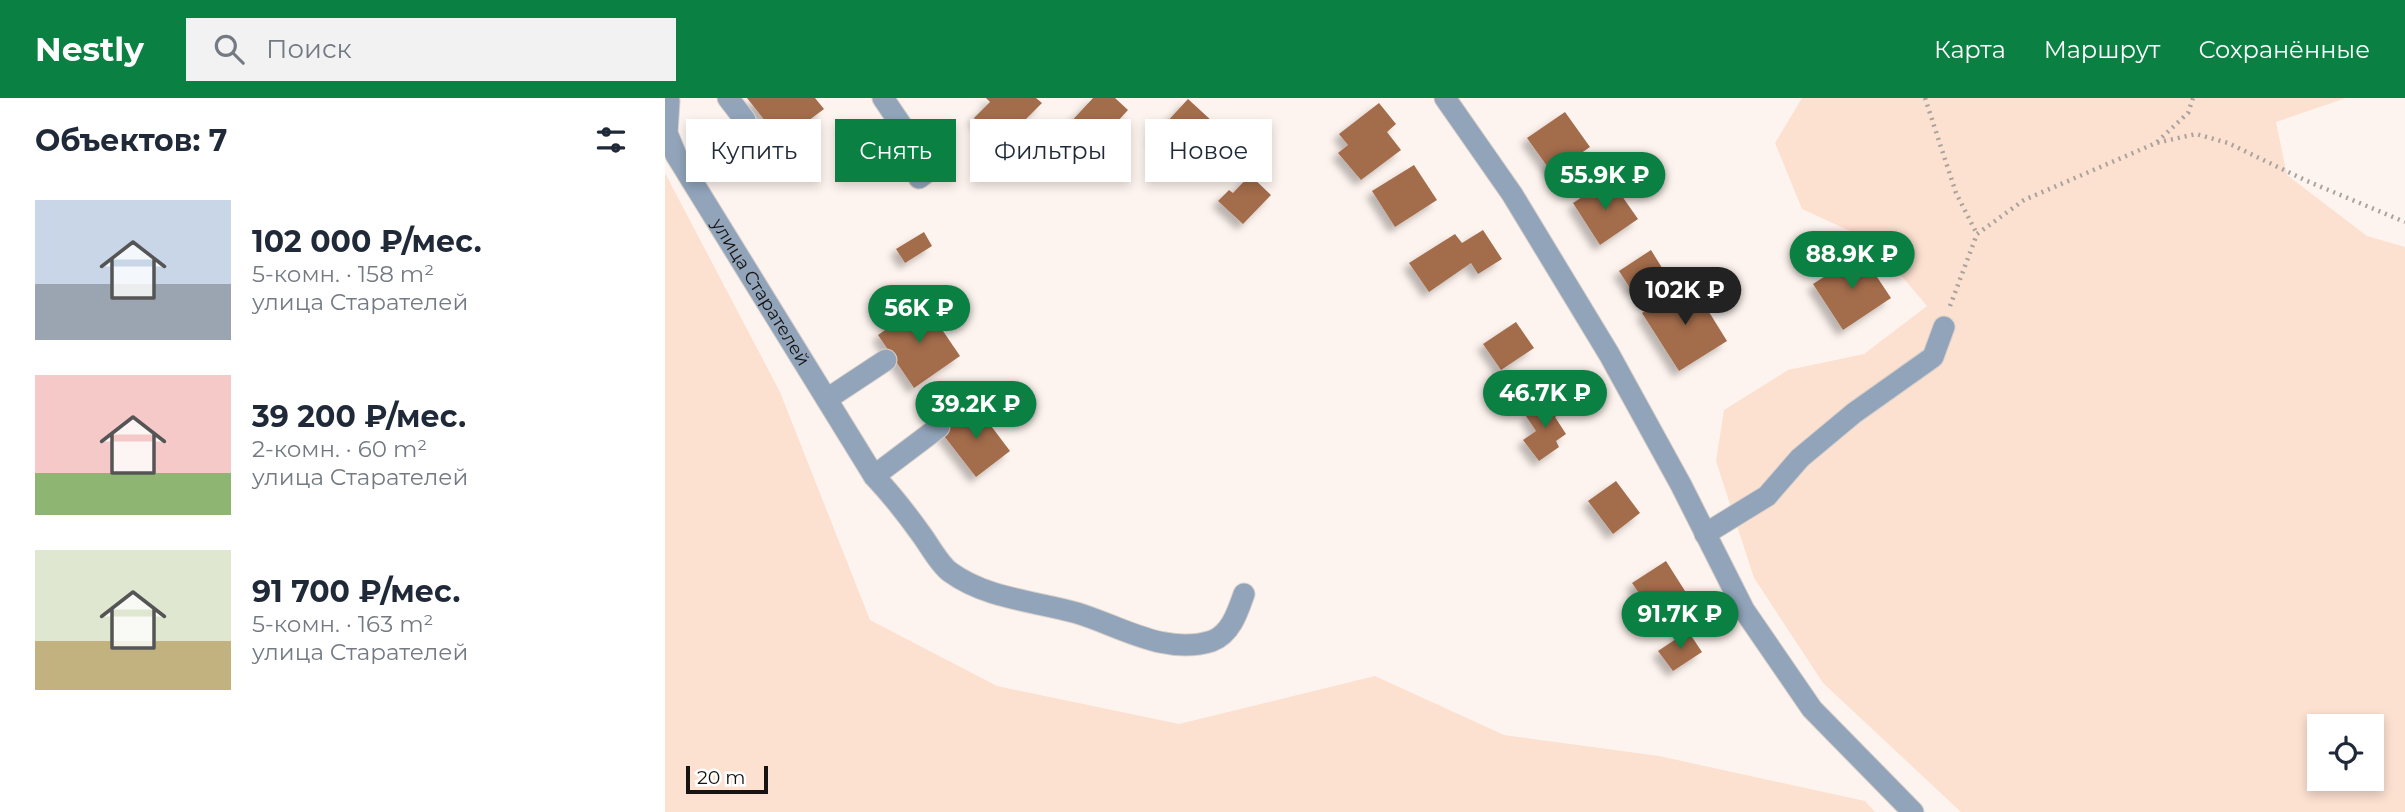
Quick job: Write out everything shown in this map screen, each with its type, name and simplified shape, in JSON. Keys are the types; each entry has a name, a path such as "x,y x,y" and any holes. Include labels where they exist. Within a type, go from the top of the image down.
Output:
{"street":[{"path":"729,98 744,119"},
{"path":"883,98 895,119"},
{"path":"1445,98 1512,194 1609,354 1681,485 1744,610 1812,709 1907,806"},
{"name":"улица Старателей","path":"669,100 667,133 676,155 874,476 899,504 948,571 970,583 1023,602 1077,613 1160,642 1187,644 1212,640 1225,633 1237,615 1244,594"},
{"path":"1705,534 1767,496 1811,449 1933,357 1944,327"},
{"path":"827,399 886,360"},
{"path":"874,476 939,427"}],"path":[{"path":"1925,98 1956,193 1977,234"},
{"path":"2156,143 2188,113 2193,98"},
{"path":"1944,327 1977,234 2024,200 2156,143 2196,134 2228,143 2307,181 2405,222"}],"shaded area":[{"path":"1802,98 2346,98 2276,122 2287,175 2367,236 2405,247 2405,812 1961,812 1823,683 1754,578 1716,461 1724,410 1788,370 1864,354 1927,306 1872,241 1802,209 1775,143"},
{"path":"665,173 780,392 870,620 997,686 1179,724 1375,676 1504,735 1659,756 1865,801 1875,812 665,812"}],"building":[{"path":"747,98 815,98 824,109 811,119 764,119"},
{"path":"986,98 1036,98 1042,103 1026,119 975,119 990,102"},
{"path":"1093,98 1115,98 1128,110 1120,119 1074,119"},
{"path":"1188,99 1210,119 1170,119"},
{"path":"1379,103 1396,124 1387,132 1401,150 1361,180 1338,153 1348,145 1339,134"},
{"path":"1565,112 1590,147 1552,173 1527,138"},
{"path":"1414,165 1437,200 1395,227 1372,191"},
{"path":"1610,179 1638,219 1600,245 1573,203"},
{"path":"1243,182 1257,182 1271,195 1243,224 1218,201 1229,190 1233,193"},
{"path":"1483,230 1502,259 1478,274 1471,263 1429,292 1409,263 1455,234 1462,243"},
{"path":"924,232 932,246 905,263 896,249"},
{"path":"1651,250 1664,271 1632,291 1619,271"},
{"path":"1861,253 1891,298 1843,330 1813,284"},
{"path":"1691,283 1727,341 1679,371 1642,313"},
{"path":"924,303 960,356 914,388 878,335"},
{"path":"1516,322 1534,348 1501,370 1483,344"},
{"path":"1552,399 1561,413 1555,417 1566,434 1556,441 1559,447 1539,461 1523,440 1536,431 1526,416"},
{"path":"976,406 1010,451 976,477 941,432"},
{"path":"1616,481 1640,513 1613,534 1588,501"},
{"path":"1666,561 1692,602 1659,623 1632,583"},
{"path":"1688,631 1702,652 1673,671 1658,651"}]}
